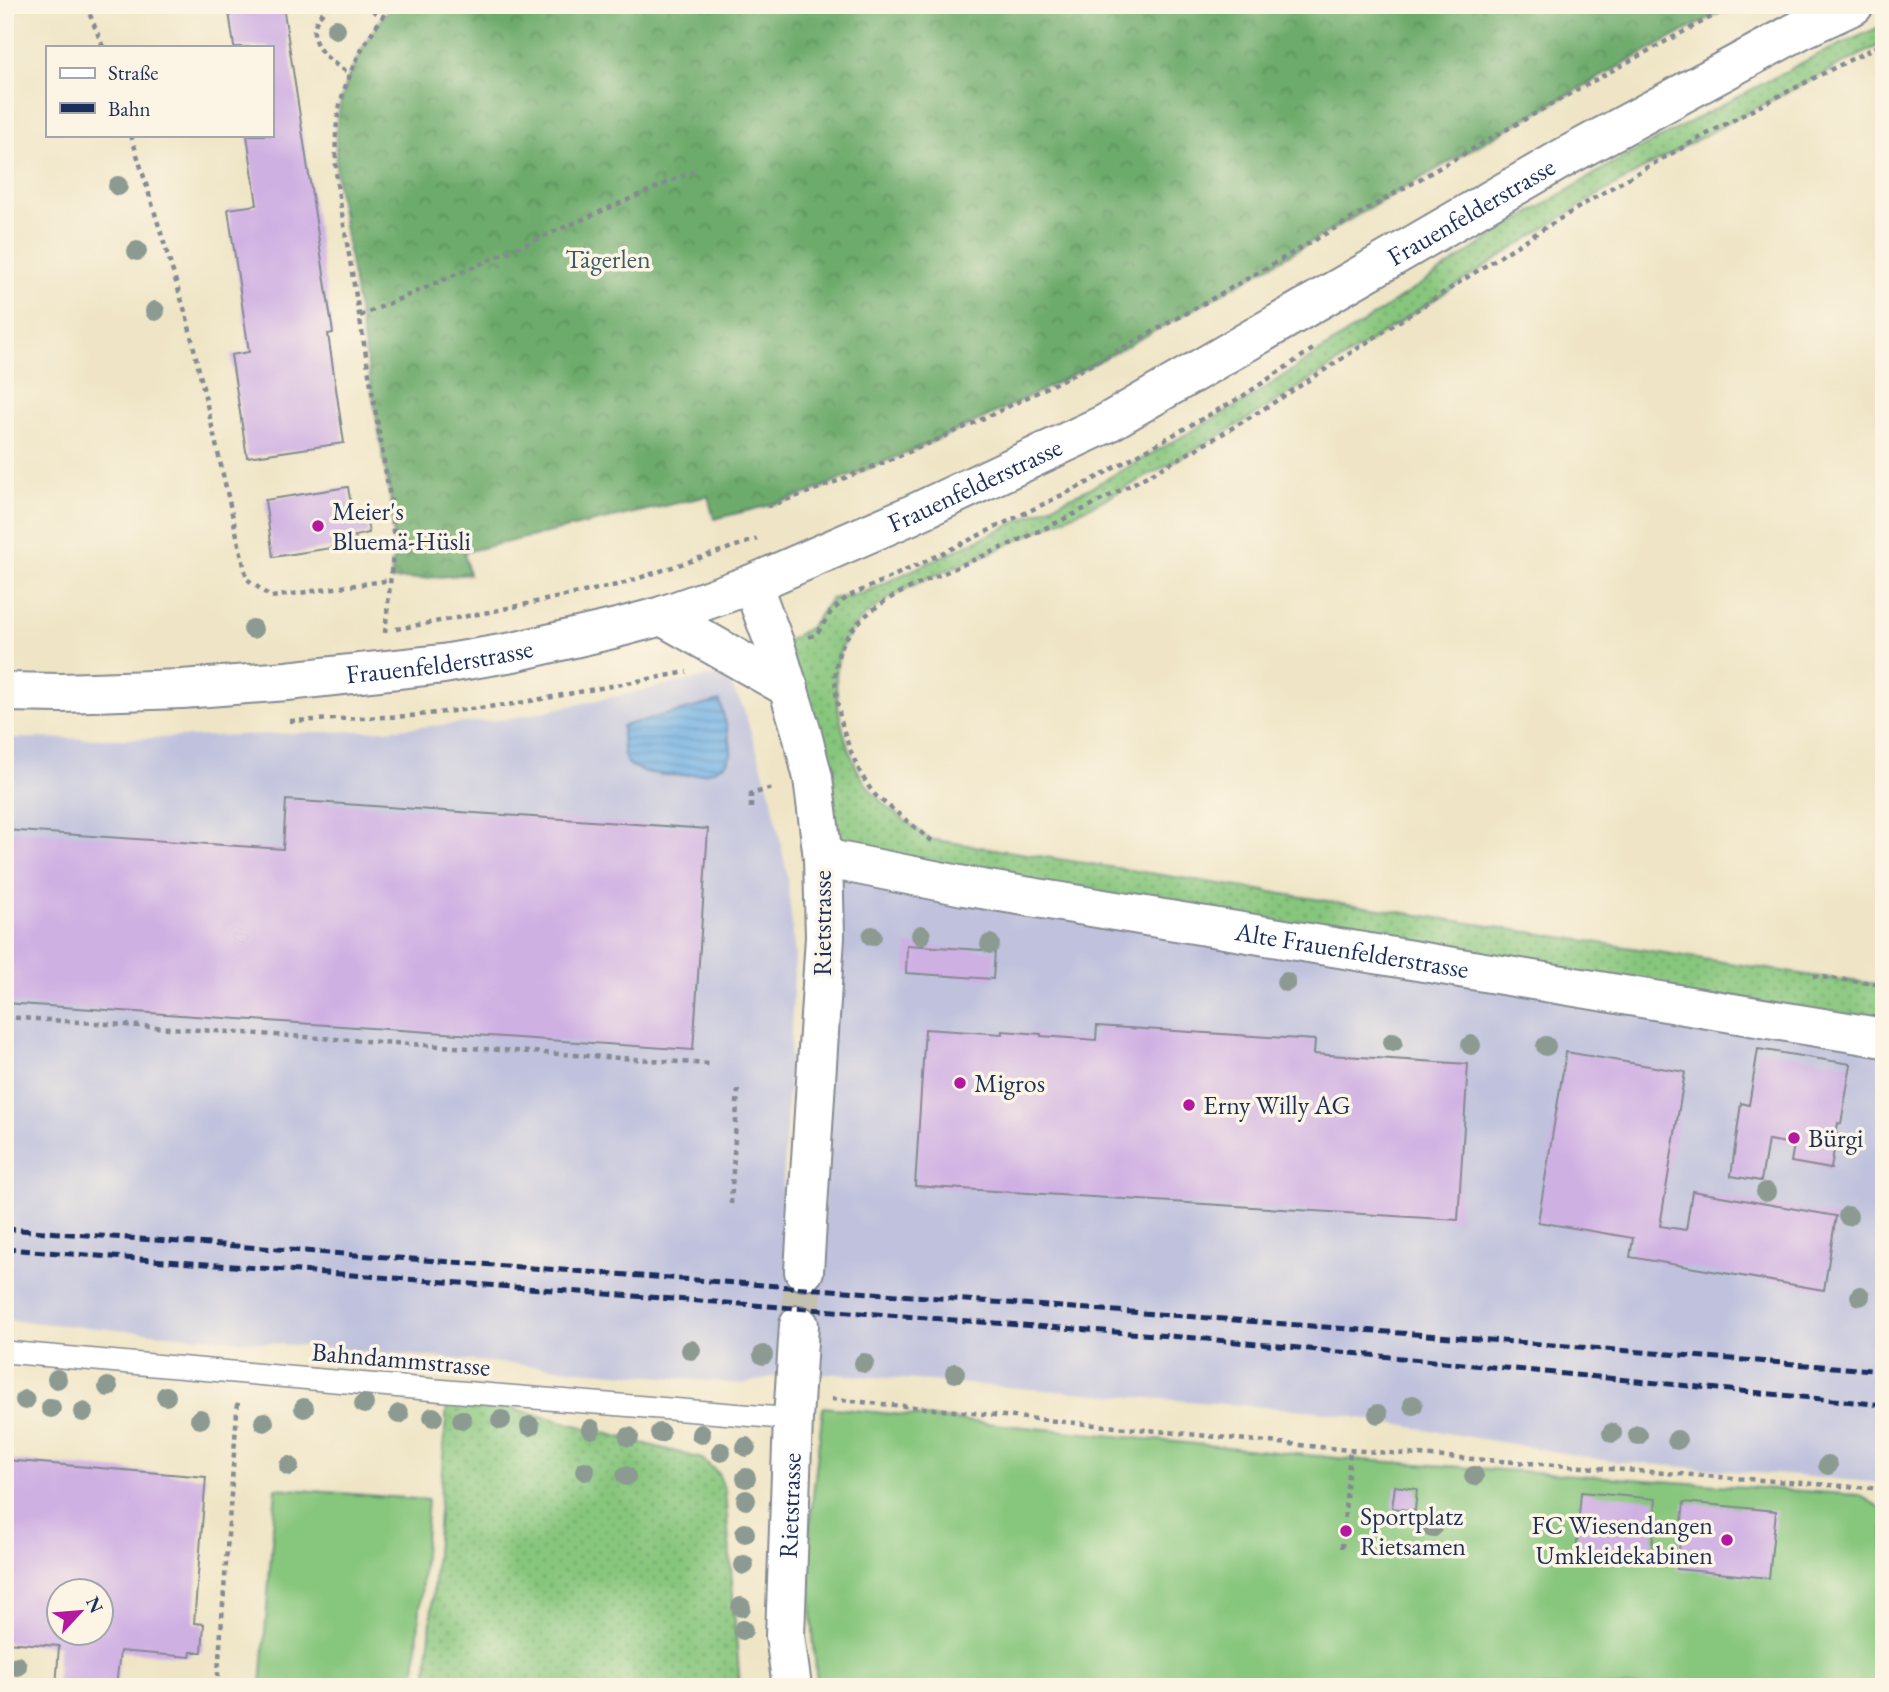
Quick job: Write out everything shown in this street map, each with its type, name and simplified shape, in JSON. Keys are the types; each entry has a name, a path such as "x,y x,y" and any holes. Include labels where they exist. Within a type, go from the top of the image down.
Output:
{"main road":[{"name":"Frauenfelderstrasse","path":"5,692 61,693 255,684 499,655 662,616 752,584 911,516 1105,424 1565,157 1800,30 1854,5"},
{"name":"Rietstrasse","path":"752,584 789,688 813,778 823,858 825,937 804,1271"},
{"path":"662,616 789,688"},
{"name":"Alte Frauenfelderstrasse","path":"823,858 964,886 1884,1038"},
{"name":"Rietstrasse","path":"792,1687 785,1636 799,1325"}],"lane":[{"name":"Bahndammstrasse","path":"5,1352 240,1373 794,1407"}],"path":[{"path":"86,5 103,46"},
{"path":"330,5 322,11 314,27 314,37 327,60 351,74"},
{"path":"364,5 383,17"},
{"path":"392,5 366,41 351,74 335,132 337,184 391,503 394,545 385,631 621,584 699,559"},
{"path":"767,506 804,494 940,439 1079,372 1219,295 1539,110 1734,5"},
{"path":"964,886 950,861 935,844 876,796 856,767 845,734 836,692 836,666 843,642 861,620 892,597 1095,504 1206,444 1612,187 1723,125 1884,43"},
{"path":"131,136 187,318 247,579 271,597 391,580"},
{"path":"359,316 694,171"},
{"path":"815,635 831,612 847,597 1087,483 1243,396"},
{"path":"514,704 692,671"},
{"path":"751,808 751,793 776,787"},
{"path":"1813,976 1884,985"},
{"path":"5,1017 710,1064"},
{"path":"731,1204 738,1088"},
{"path":"217,1687 240,1373"},
{"path":"794,1407 1884,1489"},
{"path":"1342,1548 1350,1450"}],"shaded area":[{"path":"720,674 743,707 771,795 787,874 795,957 781,1221 824,1224 823,858 1884,1038 1884,1483 1610,1461 1318,1411 797,1371 743,1384 5,1320 5,738 123,739 385,730 508,719"}],"green space":[{"name":"Tägerlen","path":"392,5 1734,5 1565,96 1135,342 979,421 926,444 812,492 748,511 714,519 708,496 464,552 469,574 391,580 394,545 391,503 337,184 336,147 338,117 347,82 362,49"},
{"path":"1884,25 1884,43 1696,140 1585,203 1303,385 1222,434 1099,502 889,599 854,627 843,644 836,677 840,718 860,775 882,802 929,839 1884,985 1884,1038 823,858 776,648 810,627 831,599 861,594 1090,488 1247,400 1501,231 1611,164 1815,56"},
{"path":"448,1391 702,1459 718,1473 725,1491 740,1687 426,1687"},
{"name":"Sportplatz Rietsamen","path":"823,1407 1347,1459 1859,1495 1881,1508 1884,1514 1884,1608 1878,1687 817,1687 807,1549"},
{"path":"276,1488 428,1500 414,1687 261,1687"}],"water":[{"path":"720,701 731,750 725,763 700,774 666,775 636,769 628,763 623,751 622,726"}],"building":[{"path":"228,5 283,5 333,333 328,334 344,443 247,457 231,355 249,352 228,209 257,205 247,136 273,136 273,46 234,46"},
{"name":"Meier's Bluemä-Hüsli","path":"348,487 353,518 366,516 369,533 355,536 357,544 273,557 265,500"},
{"path":"286,800 708,829 693,1050 5,1003 5,830 283,849"},
{"path":"907,945 995,951 993,979 906,973"},
{"path":"1097,1026 1315,1040 1314,1054 1468,1064 1458,1220 915,1186 925,1029 1002,1034 1002,1031 1096,1040"},
{"path":"1758,1049 1851,1064 1831,1169 1791,1162 1794,1144 1768,1140 1761,1181 1731,1176 1741,1103 1749,1105"},
{"path":"1566,1052 1685,1072 1660,1226 1686,1230 1692,1191 1836,1216 1824,1290 1630,1257 1633,1238 1538,1222"},
{"path":"5,1460 206,1477 194,1623 204,1624 202,1652 191,1652 190,1657 120,1651 116,1687 56,1687 59,1646 116,1646 116,1576 46,1576 46,1645 5,1642"},
{"path":"1395,1486 1417,1489 1415,1511 1392,1508"},
{"path":"1581,1492 1656,1499 1651,1560 1576,1553"},
{"name":"FC Wiesendangen Umkleidekabinen","path":"1684,1502 1776,1511 1769,1578 1677,1569"}],"tunnel":[{"path":"799,1325 804,1271"}],"railway":[{"path":"5,1229 1884,1371"},
{"path":"5,1249 1196,1338 1884,1405"}],"place":[{"name":"Meier's Bluemä-Hüsli","path":"318,526"},
{"name":"Migros","path":"960,1083"},
{"name":"Erny Willy AG","path":"1189,1105"},
{"name":"Bürgi","path":"1794,1138"},
{"name":"Sportplatz Rietsamen","path":"1346,1531"},
{"name":"FC Wiesendangen Umkleidekabinen","path":"1727,1540"}]}
